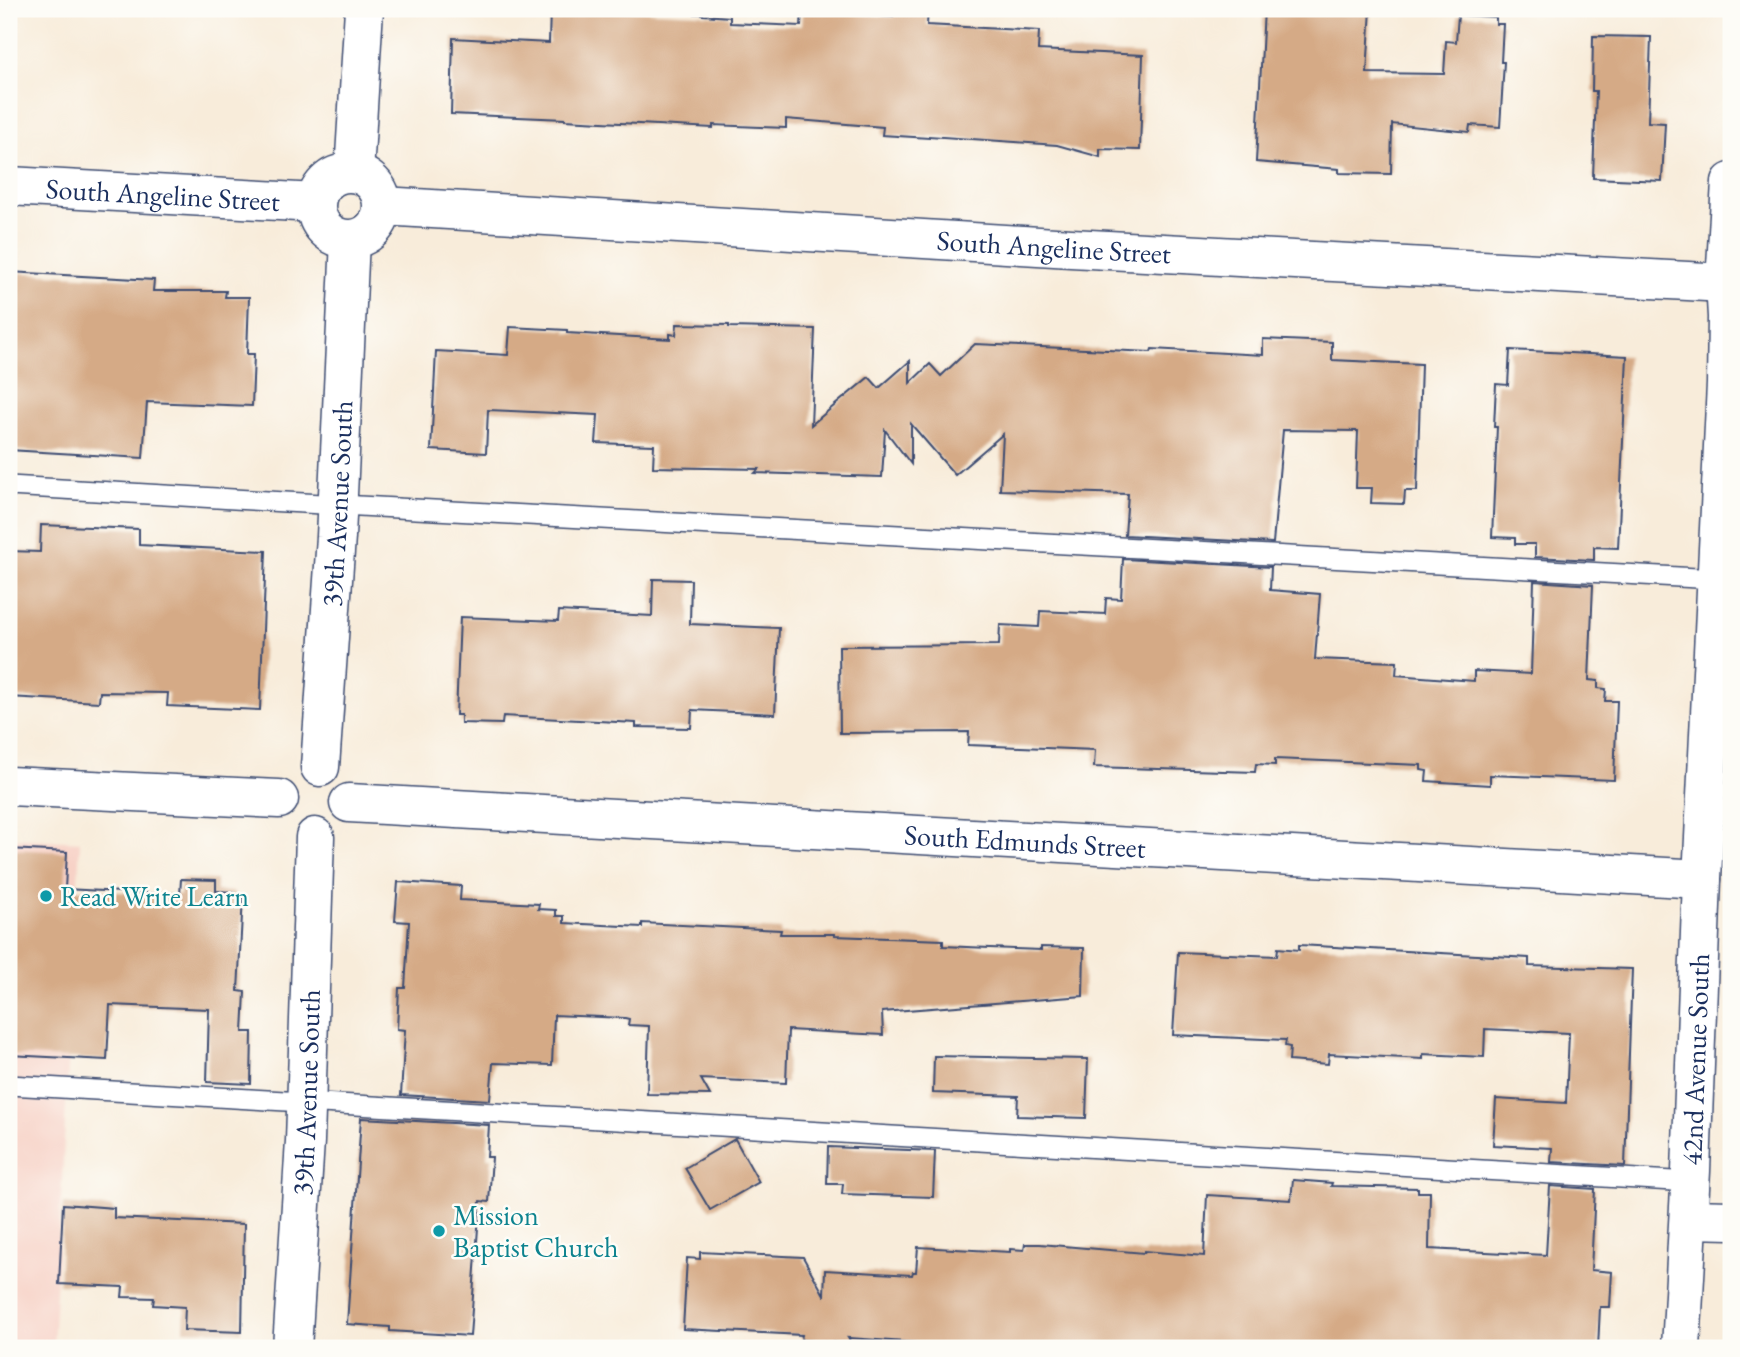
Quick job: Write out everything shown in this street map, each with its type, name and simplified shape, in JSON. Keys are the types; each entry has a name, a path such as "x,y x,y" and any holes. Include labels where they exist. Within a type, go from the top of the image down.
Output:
{"street":[{"path":"354,173 364,9"},
{"path":"354,173 361,174 378,188 383,206 380,221 373,230 364,237 350,240 333,235 325,229 318,219 316,203 321,188 328,180 338,174 354,173"},
{"name":"42nd Avenue South","path":"1681,1348 1729,346 1725,283 1731,182"},
{"name":"South Angeline Street","path":"9,186 316,203"},
{"name":"South Angeline Street","path":"383,206 1043,246 1725,283"},
{"name":"39th Avenue South","path":"320,767 338,505 350,240"},
{"path":"320,767 328,769 346,785 348,809 336,830 315,836 304,835 286,822 281,813 279,799 286,781 293,773 304,768 320,767"},
{"path":"9,786 279,799"},
{"name":"South Edmunds Street","path":"349,803 1702,880"},
{"name":"39th Avenue South","path":"292,1348 307,1101 315,836"},
{"path":"1690,1200 1731,1220"}],"lane":[{"path":"9,486 1716,579"},
{"path":"9,1085 307,1101 1690,1200"}],"shaded area":[{"path":"9,838 80,842 53,1347 9,1344"}],"building":[{"path":"550,9 703,14 730,17 730,23 801,26 802,10 893,17 894,9 928,9 927,25 1039,31 1038,50 1143,55 1140,150 1100,149 1100,157 1057,145 882,135 883,127 786,119 786,128 713,125 713,128 451,114 453,38 549,43"},
{"path":"1264,9 1371,9 1367,73 1444,74 1446,41 1456,42 1458,15 1496,17 1496,24 1503,24 1501,62 1504,62 1500,127 1470,125 1469,132 1392,124 1391,174 1339,173 1339,169 1256,162"},
{"path":"1593,36 1651,37 1648,122 1665,123 1662,181 1593,178 1596,91 1592,91"},
{"path":"9,272 154,280 153,291 226,291 225,297 249,297 247,354 254,354 252,406 147,402 143,458 9,450"},
{"path":"677,324 815,329 811,425 869,377 879,388 910,361 910,383 930,364 941,376 975,344 1263,355 1263,339 1332,342 1332,360 1421,364 1417,491 1405,491 1404,504 1371,503 1372,488 1356,488 1358,431 1283,430 1273,543 1125,535 1128,494 1000,490 1003,434 955,475 911,424 911,464 885,430 882,477 755,473 759,469 653,467 654,445 596,443 598,415 488,410 486,453 431,450 436,351 508,355 510,327 670,339 670,334 676,335"},
{"path":"1510,350 1627,356 1618,548 1594,547 1594,560 1535,557 1535,544 1515,544 1515,538 1492,537 1497,427 1494,427 1496,384 1508,385"},
{"path":"41,525 139,529 139,545 266,551 260,710 167,706 168,693 100,692 99,702 9,697 9,551 40,552"},
{"path":"1123,559 1271,567 1270,590 1320,594 1315,659 1397,662 1396,675 1474,681 1474,671 1531,674 1534,581 1593,585 1589,680 1598,681 1598,688 1606,689 1605,701 1617,701 1614,780 1490,775 1490,785 1426,781 1427,771 1421,770 1421,765 1275,759 1275,765 1256,764 1255,772 1094,767 1095,750 968,745 969,732 840,733 839,646 999,645 1000,625 1039,627 1040,611 1105,614 1106,598 1121,599"},
{"path":"653,579 691,580 690,624 779,628 775,714 692,710 691,728 636,727 636,723 503,716 502,724 461,723 461,715 456,715 460,617 558,621 559,611 652,616"},
{"path":"9,849 67,852 65,889 180,895 181,879 216,880 216,891 234,892 234,895 243,896 238,991 245,992 243,1032 252,1032 251,1084 207,1082 209,1009 110,1005 107,1060 9,1055"},
{"path":"398,882 461,886 460,900 539,904 538,909 556,910 556,916 564,916 564,923 642,927 642,923 781,930 780,934 943,940 943,946 1041,950 1041,947 1084,948 1083,996 882,1012 883,1035 788,1030 786,1083 701,1079 710,1095 647,1094 649,1026 628,1025 629,1019 625,1018 554,1015 552,1065 493,1063 490,1100 401,1095 405,1030 397,1029 399,988 405,988 409,922 395,921"},
{"path":"1299,945 1529,958 1529,966 1632,969 1625,1166 1551,1162 1552,1148 1493,1145 1496,1099 1566,1103 1569,1033 1485,1029 1484,1057 1423,1054 1423,1059 1329,1054 1328,1064 1289,1061 1290,1047 1285,1046 1286,1040 1173,1035 1178,952 1277,956 1278,948 1299,950"},
{"path":"934,1056 1088,1059 1086,1118 1017,1116 1018,1096 933,1093"},
{"name":"Mission Baptist Church","path":"361,1118 489,1125 487,1157 492,1157 489,1202 480,1201 470,1336 390,1331 390,1327 347,1324"},
{"path":"735,1139 759,1182 710,1210 685,1168"},
{"path":"828,1147 935,1151 933,1197 842,1194 843,1184 827,1184"},
{"path":"1293,1180 1332,1183 1331,1186 1418,1188 1418,1192 1430,1192 1429,1249 1546,1255 1550,1186 1595,1189 1591,1270 1612,1272 1610,1307 1600,1307 1598,1348 932,1348 932,1344 848,1338 852,1344 801,1340 802,1335 683,1329 687,1258 700,1259 700,1252 803,1257 824,1295 825,1270 912,1275 916,1272 918,1247 1010,1252 1010,1249 1024,1250 1025,1244 1040,1244 1204,1256 1207,1195 1291,1200"},
{"path":"63,1204 114,1208 114,1218 244,1224 242,1332 184,1330 185,1307 153,1305 154,1298 122,1297 123,1287 59,1284"}],"place":[{"name":"Read Write Learn","path":"46,896"},
{"name":"Mission Baptist Church","path":"439,1231"}]}
